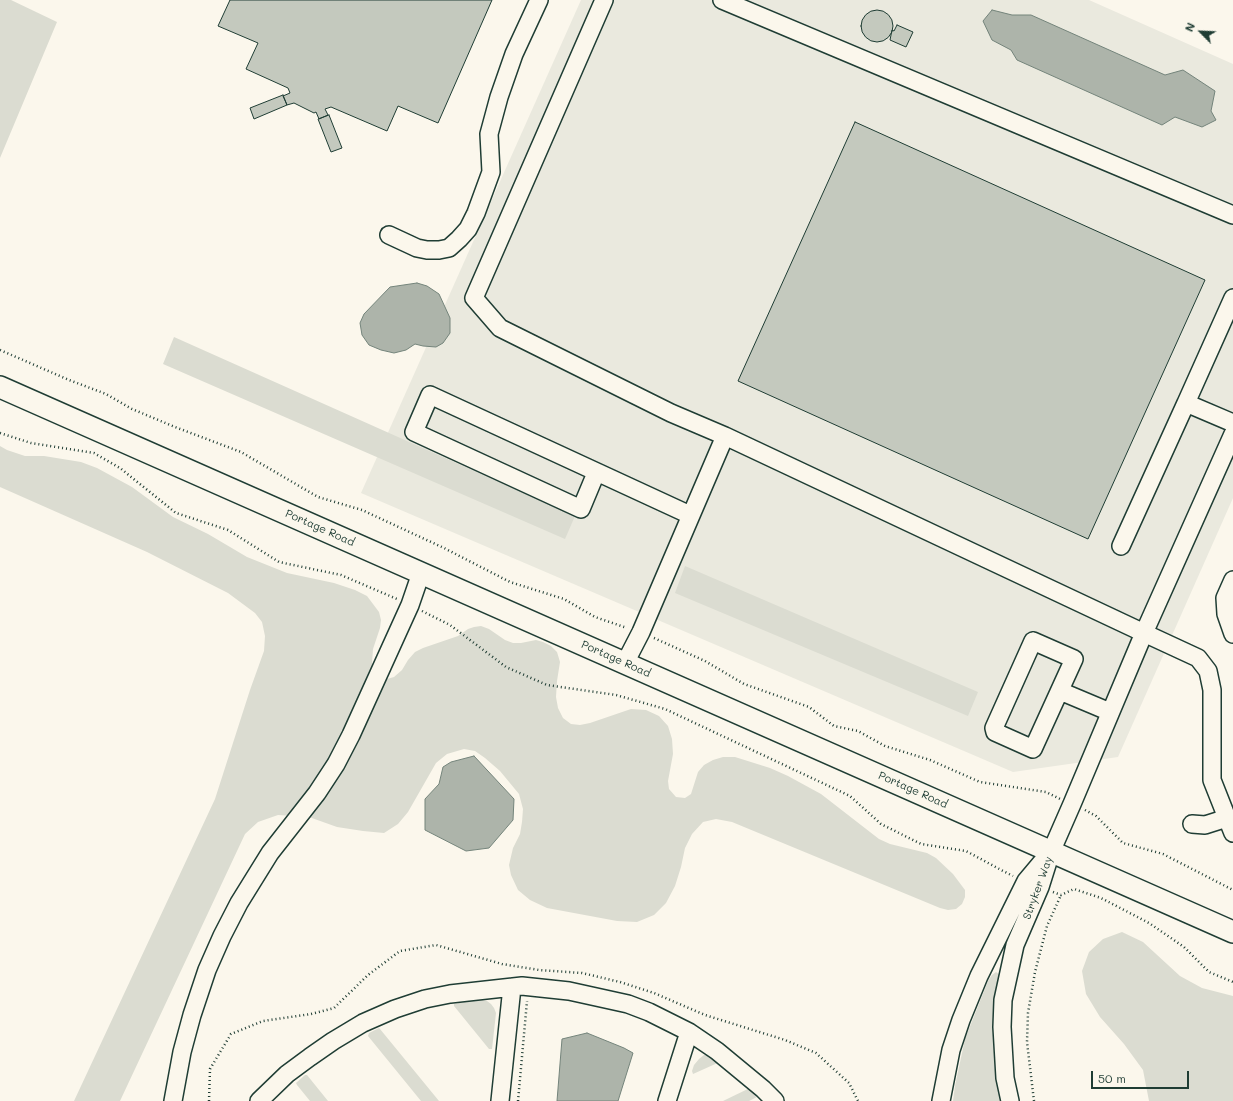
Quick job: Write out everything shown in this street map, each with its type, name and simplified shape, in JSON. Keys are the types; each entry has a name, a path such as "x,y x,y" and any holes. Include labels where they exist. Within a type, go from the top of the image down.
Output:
{"main road":[{"name":"Portage Road","path":"0,387 1233,932"}],"street":[{"path":"389,235 417,248 439,250 449,248 468,229 476,213 491,172 489,134 499,97 514,54 539,0"},
{"path":"604,0 474,298 500,328 671,412 1198,658 1208,671 1212,690 1212,780 1233,834"},
{"path":"722,0 1233,215"},
{"path":"1120,546 1233,298"},
{"path":"596,473 581,508 414,432 430,396 690,515"},
{"path":"1186,403 1233,423"},
{"name":"Stryker Way","path":"941,1101 951,1050 961,1020 979,976 1051,852 1144,633 1233,434"},
{"path":"625,663 641,632 725,436"},
{"path":"173,1101 182,1052 192,1015 207,970 222,936 239,903 270,853 316,793 336,764 351,735 410,605 421,573"},
{"path":"1233,580 1224,598 1226,614 1233,633"},
{"path":"1033,641 1074,659 1060,691 1033,749 995,732 994,728 1033,641"},
{"path":"1060,691 1110,712"},
{"path":"1192,824 1205,825 1227,818"},
{"name":"Stryker Way","path":"1010,1101 1003,1050 1004,1000 1015,945 1033,884"},
{"path":"259,1101 286,1074 333,1040 363,1023 425,999 450,994 522,986 569,991 600,997 628,1004 649,1012 689,1032 717,1051 763,1089 775,1101"},
{"path":"500,1101 512,987"},
{"path":"667,1101 689,1032"}],"path":[{"path":"0,350 69,380 106,394 132,409 240,452 318,497 362,510 444,548 510,582 564,599 595,617 641,632 704,661 744,684 809,707 834,726 858,731 885,746 930,760 980,782 1046,792 1096,816 1123,843 1163,854 1233,890"},
{"path":"0,433 31,443 94,453 120,468 176,513 228,530 279,562 341,575 410,605 450,625 506,667 547,685 616,695 665,709 850,796 881,824 921,844 966,851 1002,871 1061,895"},
{"path":"1034,1101 1027,1042 1028,1013 1047,926 1061,895 1074,889 1101,898 1149,923 1184,947 1209,972 1233,982"},
{"path":"210,1101 210,1069 231,1034 263,1021 311,1014 334,1008 368,975"},
{"path":"518,1101 528,997"},
{"path":"693,1016 696,1011"}],"shaded area":[{"path":"0,0 11,0 57,22 0,158"},
{"path":"581,0 1089,0 1233,64 1233,498 1118,757 1013,772 361,493"},
{"path":"992,10 1012,15 1031,15 1165,75 1183,70 1215,91 1211,111 1216,120 1202,127 1175,117 1162,125 1017,60 1011,50 992,40 983,21"},
{"path":"417,283 427,286 439,294 450,318 450,333 443,343 436,347 415,344 406,350 394,353 369,345 362,335 360,323 364,314 390,287"},
{"path":"174,337 575,516 565,539 163,364"},
{"path":"0,446 25,456 44,456 81,462 97,468 132,487 173,517 208,534 247,557 287,573 334,583 367,596 379,612 381,620 373,649 372,663 375,671 381,677 387,679 394,677 402,670 415,652 458,636 474,627 481,626 489,629 505,640 513,643 536,640 543,642 551,646 557,652 560,662 556,697 558,708 563,718 571,724 580,725 590,723 631,709 646,710 659,716 668,726 672,739 673,754 668,781 669,789 676,797 685,798 691,794 698,772 704,765 713,760 723,757 735,757 770,768 821,794 879,839 890,844 927,853 936,858 953,874 965,890 965,897 962,904 956,909 948,910 940,908 732,822 716,819 703,822 692,834 685,848 675,886 666,903 654,915 637,922 617,921 547,908 530,900 518,890 511,875 509,865 513,848 520,834 522,822 523,809 519,794 500,771 485,758 475,751 464,749 447,754 436,763 408,812 398,824 384,833 337,827 309,817 278,815 258,822 245,834 120,1101 74,1101 215,799 264,651 265,636 262,622 255,613 228,593 147,552 0,487"},
{"path":"685,566 978,692 968,716 675,593"},
{"path":"474,756 514,799 513,820 489,848 466,851 425,830 425,799 439,784 443,767 451,762"},
{"path":"1122,932 1143,942 1180,976 1202,988 1233,996 1233,1101 1149,1101 1143,1070 1124,1044 1100,1017 1086,994 1082,971 1089,952 1103,939"},
{"path":"996,972 1000,975 1005,1101 953,1101 965,1039 988,981"},
{"path":"478,999 487,1001 491,1004 496,1013 492,1049 489,1049 454,1006 454,1004"},
{"path":"379,1028 439,1101 421,1101 368,1036 369,1033"},
{"path":"587,1033 633,1053 618,1101 557,1101 562,1039"},
{"path":"704,1055 709,1055 722,1061 693,1074 692,1071 694,1065"},
{"path":"307,1075 328,1101 310,1101 296,1083"},
{"path":"754,1086 759,1096 749,1101 723,1101"}],"building":[{"path":"230,0 492,0 438,123 398,106 387,131 331,107 325,109 328,115 319,119 316,112 314,113 294,103 287,105 283,96 290,93 288,88 246,69 258,43 218,26"},
{"path":"874,10 880,10 890,17 893,26 892,32 886,39 880,42 874,42 864,35 861,29 861,23 868,13"},
{"path":"897,25 913,32 906,47 890,40 892,30 894,31"},
{"path":"283,95 287,105 254,119 250,108"},
{"path":"329,115 342,148 331,152 318,119"},
{"path":"855,122 1205,280 1088,539 738,381"}]}
